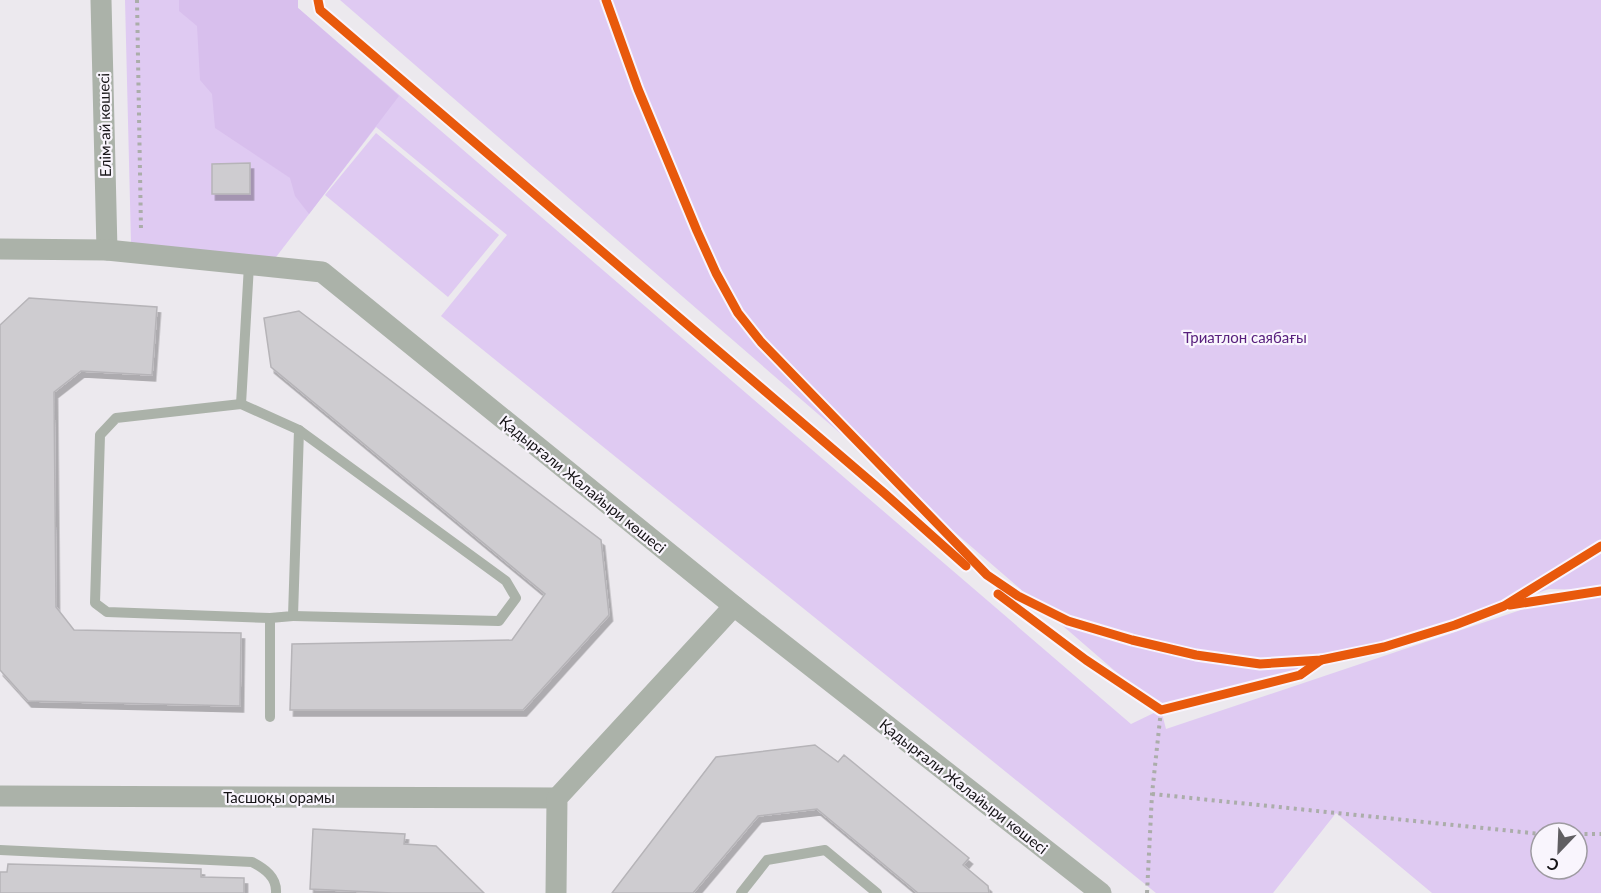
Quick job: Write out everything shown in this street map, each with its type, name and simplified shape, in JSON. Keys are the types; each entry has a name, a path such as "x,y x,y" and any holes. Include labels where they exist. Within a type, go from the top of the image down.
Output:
{"street":[{"name":"Елім-ай көшесі","path":"101,0 107,250"},
{"name":"Қадырғали Жалайыри көшесі","path":"0,249 107,250 322,272 734,606 1101,893"},
{"path":"556,893 557,798 734,606"},
{"name":"Тасшоқы орамы","path":"0,796 557,798"}],"lane":[{"path":"241,404 249,265"},
{"path":"241,404 299,430 506,581 516,598 499,621 292,616 270,618 107,612 95,603 100,435 116,418 241,404"},
{"path":"292,616 299,430"},
{"path":"270,618 270,717"},
{"path":"0,850 252,862 268,871 276,885 276,893"},
{"path":"741,893 767,860 825,850 877,893"}],"path":[{"path":"137,0 141,233"},
{"path":"1152,704 1161,710 1172,707"},
{"path":"1147,893 1152,794 1161,710"},
{"path":"1152,794 1529,833"}],"green space":[{"name":"Триатлон саябағы","path":"125,0 298,0 298,8 1131,724 1160,710 340,0 1601,0 1601,590 1549,589 1384,647 1161,710 1166,729 1533,606 1601,597 1601,893 1432,893 1336,813 1273,893 1156,893 441,316 507,235 376,127 273,261 131,243"},
{"path":"376,133 499,235 448,297 325,195"}],"shaded area":[{"path":"179,0 298,0 298,8 399,96 309,214 295,196 290,178 215,128 212,94 200,80 197,26 179,11"}],"building":[{"path":"250,163 250,194 212,194 212,164"},
{"path":"29,298 157,307 152,375 81,371 54,392 56,607 74,630 241,633 240,706 28,701 0,670 0,325"},
{"path":"299,311 601,540 609,615 523,710 290,710 292,644 512,640 545,594 271,367 264,318"},
{"path":"815,745 838,762 844,755 969,858 963,865 988,886 989,893 918,893 817,809 758,816 693,893 612,893 716,757"},
{"path":"313,829 405,834 404,844 436,846 484,893 392,893 310,889"},
{"path":"8,864 201,869 201,877 244,878 244,893 0,893 0,872 7,872"}],"cycle path":[{"path":"318,0 320,10 884,493 966,566"},
{"path":"606,0 638,89 697,231 738,313 761,342 987,575 1018,596 1068,621 1132,640 1196,655 1260,664 1321,660 1384,647 1455,625 1504,606 1601,546"},
{"path":"1510,605 1601,591"},
{"path":"998,594 1086,660 1161,710 1300,675 1321,660"}]}
